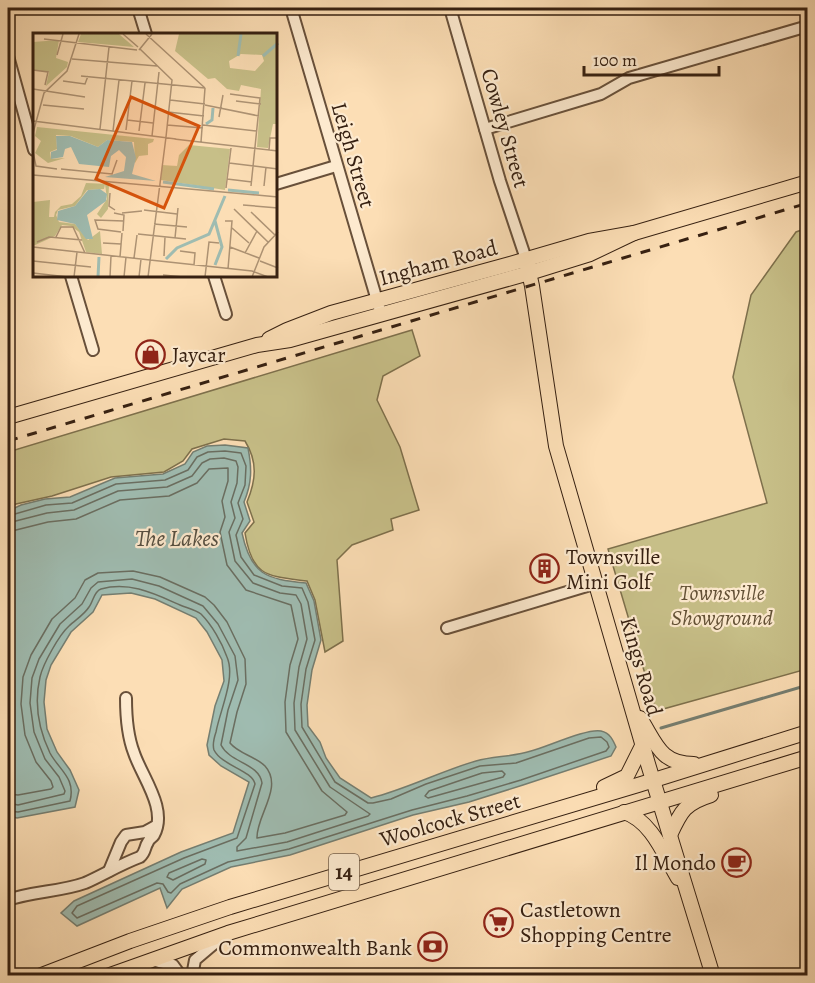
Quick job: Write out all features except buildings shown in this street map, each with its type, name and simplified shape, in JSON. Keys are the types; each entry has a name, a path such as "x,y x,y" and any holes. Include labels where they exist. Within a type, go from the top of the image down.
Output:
{"main road":[{"name":"Ingham Road","path":"8,417 257,345 314,319 379,307 527,266 590,254 634,233 807,182"},
{"name":"Kings Road","path":"527,266 556,446 713,975"},
{"path":"631,703 664,755 678,764 700,765"},
{"name":"Woolcock Street","path":"39,975 230,907 654,781 807,732"},
{"path":"526,819 580,794 623,780 631,770 643,744"},
{"name":"Woolcock Street","path":"107,975 228,933 807,757"},
{"path":"670,835 681,812 693,802 807,765"},
{"path":"624,812 636,816 644,823 690,898"}],"street":[{"path":"138,8 146,33"},
{"name":"Leigh Street","path":"291,8 379,307"},
{"name":"Cowley Street","path":"450,8 527,266"},
{"path":"485,129 601,94 629,78 807,26"},
{"path":"8,57 33,146"},
{"path":"278,183 336,166"},
{"path":"72,278 93,350"},
{"path":"215,278 226,314"},
{"path":"447,628 597,583"},
{"path":"8,900 22,895 64,889 85,883 143,855 147,843 153,838 156,826 156,806 148,781 134,754 129,734 126,698"},
{"path":"109,871 126,835 139,833 156,826"},
{"path":"139,833 147,843"},
{"path":"120,846 124,855 136,859"},
{"path":"192,975 195,960 228,933"},
{"path":"149,960 173,965 181,975"}],"green space":[{"name":"Townsville Showground","path":"807,228 807,669 656,711 608,549 767,503 733,377 751,295 796,232"},
{"name":"The Lakes","path":"412,330 420,356 383,376 377,400 400,447 419,510 391,519 393,530 352,545 337,560 343,641 325,652 315,600 307,581 281,578 264,572 252,558 245,533 254,522 247,502 254,479 254,464 245,441 224,439 192,449 183,461 164,472 111,477 52,496 16,504 8,509 8,452"}],"water":[{"name":"The Lakes","path":"225,445 248,448 251,475 244,502 250,521 242,533 250,558 262,572 280,579 306,583 314,601 321,640 312,670 307,705 308,726 320,742 326,758 340,778 371,798 476,761 524,753 586,732 607,733 616,747 611,756 469,802 413,815 290,855 231,867 182,889 167,908 160,888 77,926 61,913 74,901 181,852 233,833 249,782 221,766 209,755 207,745 215,706 224,681 222,660 207,632 196,618 155,599 131,593 102,595 93,612 71,632 51,665 46,680 44,702 47,729 57,752 70,770 79,790 75,807 17,818 8,816 8,511 45,499 70,497 115,478 163,474 185,464 193,452 207,446"}],"waterway":[{"path":"661,728 808,685"}],"railway":[{"path":"8,441 808,203"}],"place":[{"name":"Jaycar","path":"151,354"},
{"name":"Townsville Mini Golf","path":"545,569"},
{"name":"Il Mondo","path":"737,862"},
{"name":"Castletown Shopping Centre","path":"499,922"},
{"name":"Commonwealth Bank","path":"433,947"}]}
